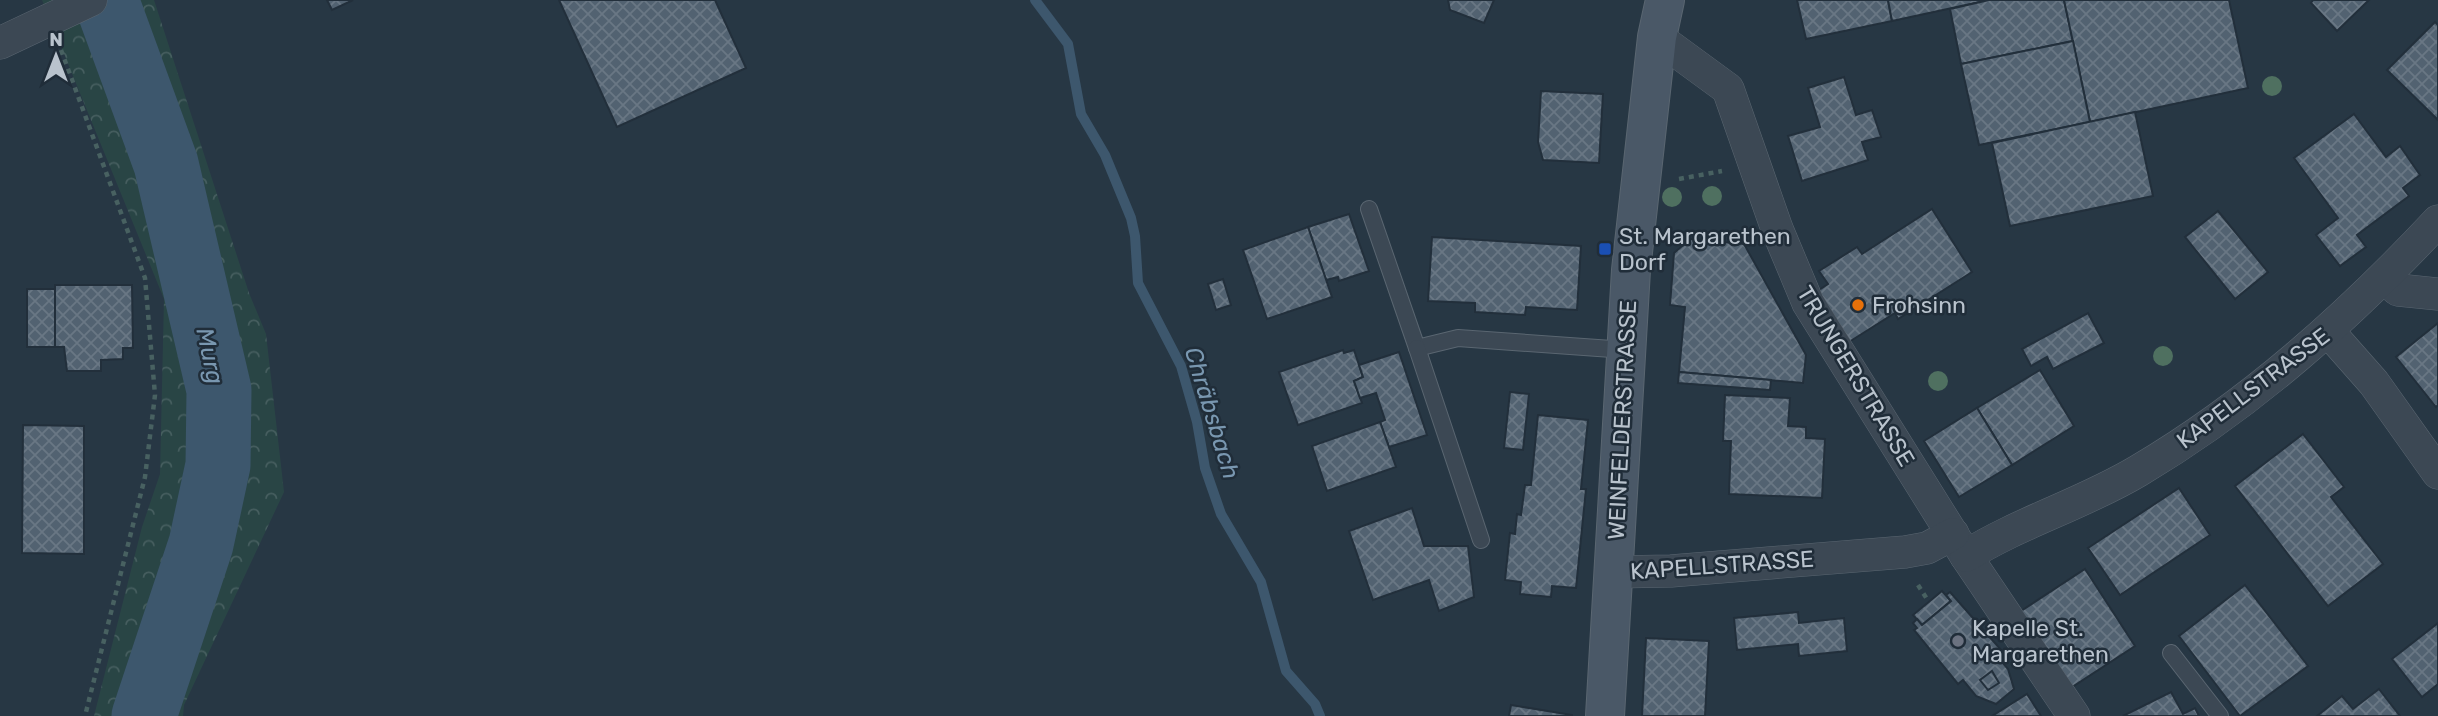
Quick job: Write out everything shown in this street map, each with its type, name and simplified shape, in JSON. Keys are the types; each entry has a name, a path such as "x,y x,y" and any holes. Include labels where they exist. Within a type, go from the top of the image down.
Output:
{"main road":[{"name":"WEINFELDERSTRASSE","path":"1605,716 1633,256 1657,37 1665,0"}],"street":[{"path":"0,43 91,0"},
{"name":"TRUNGERSTRASSE","path":"1657,37 1728,89 1777,229 1808,303 1959,545 2074,716"},
{"name":"KAPELLSTRASSE","path":"1614,572 1671,571 1905,552 1959,545 2136,473 2232,410 2329,332 2438,221"},
{"path":"2384,278 2398,290 2438,294"},
{"path":"2329,332 2374,383 2438,473"}],"lane":[{"path":"1369,209 1481,540"},
{"path":"1417,348 1458,338 1626,350"},
{"path":"2171,653 2220,716"}],"path":[{"path":"50,20 145,278 155,395 145,477 85,716"},
{"path":"1668,182 1755,164"}],"green space":[{"path":"42,0 154,0 249,293 266,334 284,492 184,705 183,716 94,716 142,527 160,474 164,299"}],"building":[{"path":"327,0 353,0 332,10"},
{"path":"559,0 715,0 746,68 617,127"},
{"path":"1448,0 1494,0 1484,23 1450,10"},
{"path":"1797,0 1888,0 1892,21 1806,39"},
{"path":"1888,0 1989,0 1892,21"},
{"path":"1989,0 2064,0 2073,41 1961,64 1950,9"},
{"path":"2064,0 2229,0 2248,88 2090,122"},
{"path":"2313,0 2369,0 2337,31 2311,3"},
{"path":"2435,22 2438,25 2438,120 2387,70"},
{"path":"2073,41 2090,122 1979,145 1961,64"},
{"path":"1844,77 1856,115 1872,110 1881,137 1862,142 1868,160 1802,181 1788,136 1820,127 1808,88"},
{"path":"1541,91 1603,94 1599,163 1543,160 1538,142"},
{"path":"2135,112 2153,196 2010,226 1992,143"},
{"path":"2354,114 2386,157 2400,146 2420,175 2403,188 2409,196 2357,235 2366,247 2340,266 2316,235 2338,218 2294,158"},
{"path":"1932,209 1972,272 1898,319 1895,313 1849,342 1816,292 1828,284 1819,271 1857,247 1862,254"},
{"path":"2218,211 2268,272 2235,299 2185,237"},
{"path":"1349,214 1369,271 1339,281 1338,277 1326,280 1308,227"},
{"path":"1308,227 1332,297 1267,319 1243,250"},
{"path":"1432,237 1581,246 1577,310 1526,307 1525,315 1475,312 1475,303 1428,301"},
{"path":"1690,239 1744,244 1806,355 1803,383 1679,372 1685,307 1670,305 1674,253"},
{"path":"1223,279 1231,305 1216,310 1208,284"},
{"path":"55,285 132,285 133,348 123,348 123,359 101,360 101,371 67,371 64,347 55,347"},
{"path":"27,289 55,289 55,347 27,347"},
{"path":"2088,313 2104,343 2053,369 2047,357 2031,366 2022,349"},
{"path":"2438,323 2438,405 2436,407 2396,357"},
{"path":"1343,350 1344,353 1354,350 1363,377 1354,381 1362,403 1298,425 1279,372"},
{"path":"1399,352 1427,435 1389,447 1380,422 1385,420 1376,393 1360,398 1354,381 1363,377 1359,365"},
{"path":"2040,370 2074,426 2012,465 1977,408"},
{"path":"1679,372 1771,380 1770,390 1678,383"},
{"path":"1510,392 1529,394 1523,450 1504,448"},
{"path":"1725,395 1790,398 1788,426 1806,427 1806,438 1825,439 1822,498 1729,494 1731,441 1723,441"},
{"path":"1977,408 2012,465 1959,497 1924,441"},
{"path":"1538,415 1588,420 1581,489 1586,489 1576,588 1552,586 1551,597 1520,594 1521,582 1505,580 1510,533 1515,534 1517,514 1521,515 1525,485 1531,485"},
{"path":"1380,422 1396,467 1327,491 1312,446"},
{"path":"23,425 84,426 84,554 22,553"},
{"path":"2303,434 2344,487 2331,497 2383,564 2328,606 2235,486"},
{"path":"2179,488 2210,535 2120,595 2088,548"},
{"path":"1412,508 1424,546 1468,546 1474,597 1439,611 1429,580 1373,600 1349,531"},
{"path":"2085,569 2135,646 2069,689 2018,613"},
{"path":"2245,585 2308,666 2240,716 2179,636"},
{"path":"1942,591 1951,601 1922,625 1913,615"},
{"name":"Kapelle St. Margarethen","path":"1950,592 2002,651 1997,656 2008,669 2014,689 1996,704 1976,696 1963,680 1958,684 1914,630 1917,628 1913,623 1917,619 1922,625 1951,601 1946,595"},
{"path":"1798,612 1799,623 1844,618 1847,651 1799,656 1798,644 1737,650 1734,618"},
{"path":"2438,623 2438,684 2422,697 2392,659"},
{"path":"1646,638 1709,641 1705,716 1642,716"},
{"path":"1992,671 1999,683 1988,690 1980,680"},
{"path":"2379,689 2400,716 2317,716 2342,696 2353,709"},
{"path":"2171,692 2183,714 2195,708 2199,716 2123,716"},
{"path":"2027,694 2041,716 1992,716"},
{"path":"1511,705 1572,715 1572,716 1509,716"}],"waterway":[{"name":"Murg","path":"106,0 166,164 219,390 218,465 201,544 144,716"},
{"name":"Chräbsbach","path":"1035,0 1068,44 1081,114 1105,155 1131,218 1138,283 1181,366 1197,422 1205,468 1221,514 1261,582 1286,671 1315,704 1320,716"}],"place":[{"name":"St. Margarethen Dorf","path":"1605,249"},
{"name":"Frohsinn","path":"1858,305"},
{"name":"Kapelle St. Margarethen","path":"1958,641"}]}
